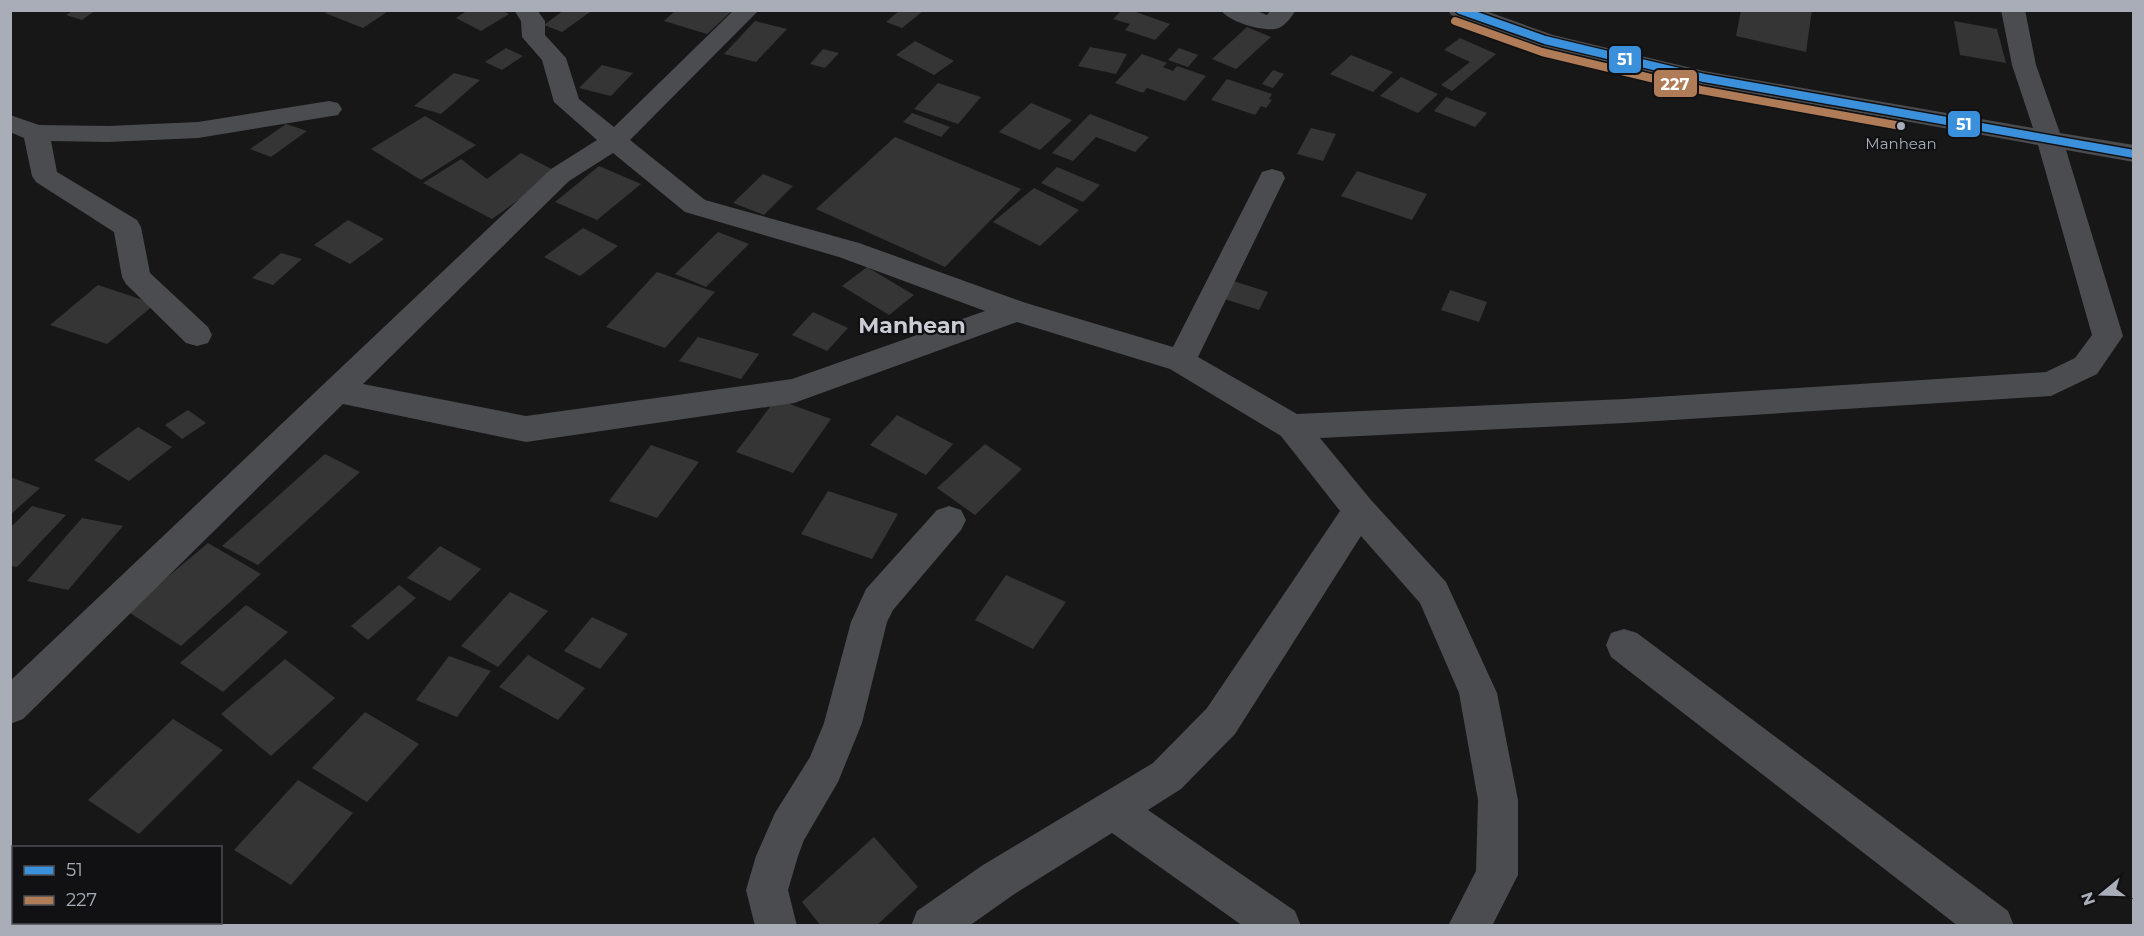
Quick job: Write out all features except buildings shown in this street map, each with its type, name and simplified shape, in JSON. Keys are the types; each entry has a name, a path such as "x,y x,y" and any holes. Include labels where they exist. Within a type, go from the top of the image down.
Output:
{"street":[{"path":"525,10 532,21 534,37 555,58 567,102 694,206 849,250 1016,311 1181,361 1292,427 1359,510 1433,593 1478,693 1498,800 1497,875 1469,926"},
{"path":"10,707 560,175 614,141 748,10"},
{"path":"1232,10 1258,21 1273,21 1285,10"},
{"path":"1459,10 1545,40 1704,78 2049,137 2133,154"},
{"path":"1292,427 1624,411 2051,384 2086,366 2108,336 2049,137 2024,65 2013,10"},
{"path":"196,335 136,277 127,227 45,176 23,128 108,134 198,130 329,109"},
{"path":"1181,361 1272,178"},
{"path":"337,391 526,429 794,391 1016,311"},
{"path":"932,926 998,880 1167,776 1221,721 1359,510"},
{"path":"776,926 767,890 777,856 789,827 824,769 843,723 868,622 879,600 894,581 949,520"},
{"path":"1624,645 1993,926"},
{"path":"1113,810 1280,926"}],"transit line":[{"name":"51","path":"1460,10 1545,40 1704,78 2134,154"},
{"name":"227","path":"1455,21 1542,52 1701,90 1901,126"}],"place":[{"name":"Manhean","path":"1901,126"}],"district":[{"name":"Manhean","path":"912,325"}]}
